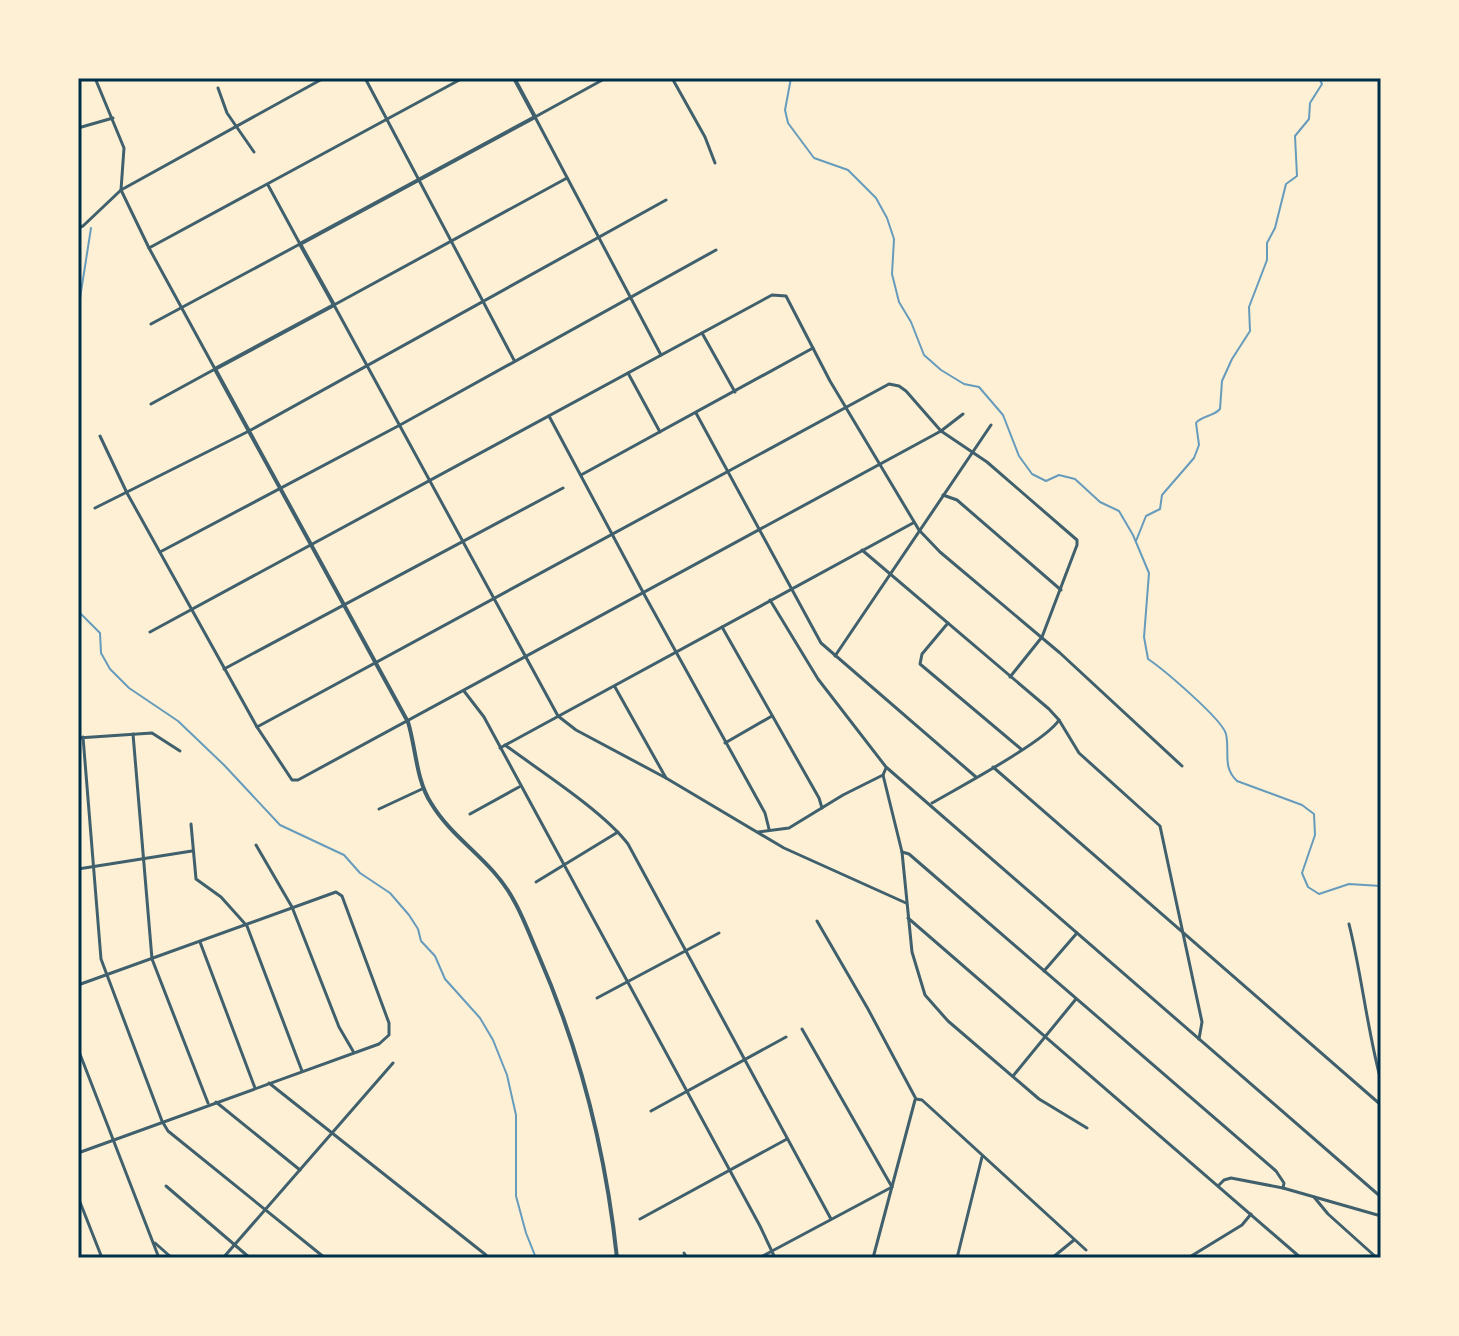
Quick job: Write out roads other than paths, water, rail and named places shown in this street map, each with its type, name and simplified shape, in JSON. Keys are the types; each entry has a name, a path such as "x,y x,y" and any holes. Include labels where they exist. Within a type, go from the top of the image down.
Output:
{"street":[{"path":"95,78 124,148 121,190 149,248 408,722 424,788 441,817 501,877 519,911 551,985 573,1048 611,1206 617,1258"},
{"path":"78,228 121,190 324,78"},
{"path":"365,78 514,360"},
{"path":"149,248 463,78"},
{"path":"514,78 661,355"},
{"path":"151,324 606,78"},
{"path":"672,78 705,137 715,163"},
{"path":"218,88 236,127 254,152"},
{"path":"78,128 113,118"},
{"path":"151,404 567,178"},
{"path":"268,185 558,716 576,730 666,778 784,848 906,903"},
{"path":"95,508 249,431 666,200"},
{"path":"160,552 400,425 716,250"},
{"path":"150,632 772,295 786,296 913,523 940,552 1042,637 1182,766"},
{"path":"702,333 735,392"},
{"path":"580,475 813,348"},
{"path":"628,373 660,432"},
{"path":"257,727 889,384 894,384 918,402 941,431 972,450 1076,538 1077,545 1042,637 1010,677"},
{"path":"696,413 821,643 976,777"},
{"path":"100,436 127,493 257,727 287,777 298,780 880,465 941,431 963,414"},
{"path":"549,416 765,813 769,829"},
{"path":"835,656 991,425"},
{"path":"224,669 563,488"},
{"path":"943,495 957,500 1061,590"},
{"path":"500,748 913,523"},
{"path":"862,550 1059,720 1079,753 1160,826 1202,1022 1199,1039"},
{"path":"770,600 818,679 886,767 1381,1197"},
{"path":"948,623 922,654 920,664 1021,749"},
{"path":"722,627 822,808"},
{"path":"615,685 666,778"},
{"path":"464,691 480,711 775,1258"},
{"path":"725,743 772,716"},
{"path":"931,804 1021,749 1059,720"},
{"path":"180,751 152,733 80,738 105,975 168,1131 325,1258"},
{"path":"133,734 152,959 208,1105"},
{"path":"505,745 618,832 628,844 831,1219"},
{"path":"886,767 883,775 902,852 914,963 925,995 933,1006 1051,1108 1087,1128"},
{"path":"993,767 1381,1105"},
{"path":"758,832 789,828 883,775"},
{"path":"470,814 520,786"},
{"path":"379,809 424,788"},
{"path":"191,824 196,879 221,897 247,926 302,1071"},
{"path":"536,882 618,832"},
{"path":"256,845 292,907 339,1027 354,1053"},
{"path":"78,869 192,851"},
{"path":"902,852 909,854 1276,1171 1284,1183 1283,1188"},
{"path":"78,985 336,892 342,896 389,1023 389,1035 379,1044 78,1153"},
{"path":"908,918 1219,1185 1298,1257"},
{"path":"817,921 916,1099"},
{"path":"1349,924 1381,1081"},
{"path":"597,998 719,933"},
{"path":"1044,971 1077,933"},
{"path":"200,942 255,1088"},
{"path":"1013,1076 1076,999"},
{"path":"802,1029 892,1187"},
{"path":"651,1111 786,1037"},
{"path":"78,1049 159,1258"},
{"path":"223,1258 393,1063"},
{"path":"269,1083 486,1255"},
{"path":"916,1099 922,1100 1086,1250"},
{"path":"873,1258 912,1104 916,1099"},
{"path":"216,1102 300,1170"},
{"path":"640,1219 787,1139"},
{"path":"957,1258 982,1157"},
{"path":"1219,1185 1231,1178 1283,1188 1381,1216"},
{"path":"166,1186 250,1258"},
{"path":"759,1258 892,1187"},
{"path":"78,1197 102,1258"},
{"path":"1314,1197 1328,1214 1377,1258"},
{"path":"1188,1258 1242,1225 1251,1214"},
{"path":"1052,1258 1076,1239"},
{"path":"152,1240 172,1258"}],"waterway":[{"path":"791,78 785,110 788,123 814,158 848,170 876,198 887,218 894,239 892,274 899,302 924,355 964,384 979,387 1003,415 1019,456 1032,474 1046,481 1059,475 1075,479 1100,502 1119,511 1149,573 1144,637 1148,659 1191,695 1222,727 1226,734 1228,765 1237,781 1302,805 1314,814 1315,835 1302,873 1308,887 1319,894 1349,884 1381,886"},
{"path":"1136,541 1146,516 1160,509 1162,495 1194,458 1199,445 1196,423 1220,409 1222,381 1250,331 1249,307 1267,260 1267,243 1275,228 1286,184 1297,176 1295,136 1309,119 1310,103 1322,84 1319,78"},
{"path":"78,311 91,228"},
{"path":"78,611 100,633 101,653 110,669 129,688 178,721 280,825 344,855 360,873 390,893 409,915 421,941 435,956 445,979 480,1018 507,1075 516,1115 516,1196 536,1258"}]}
